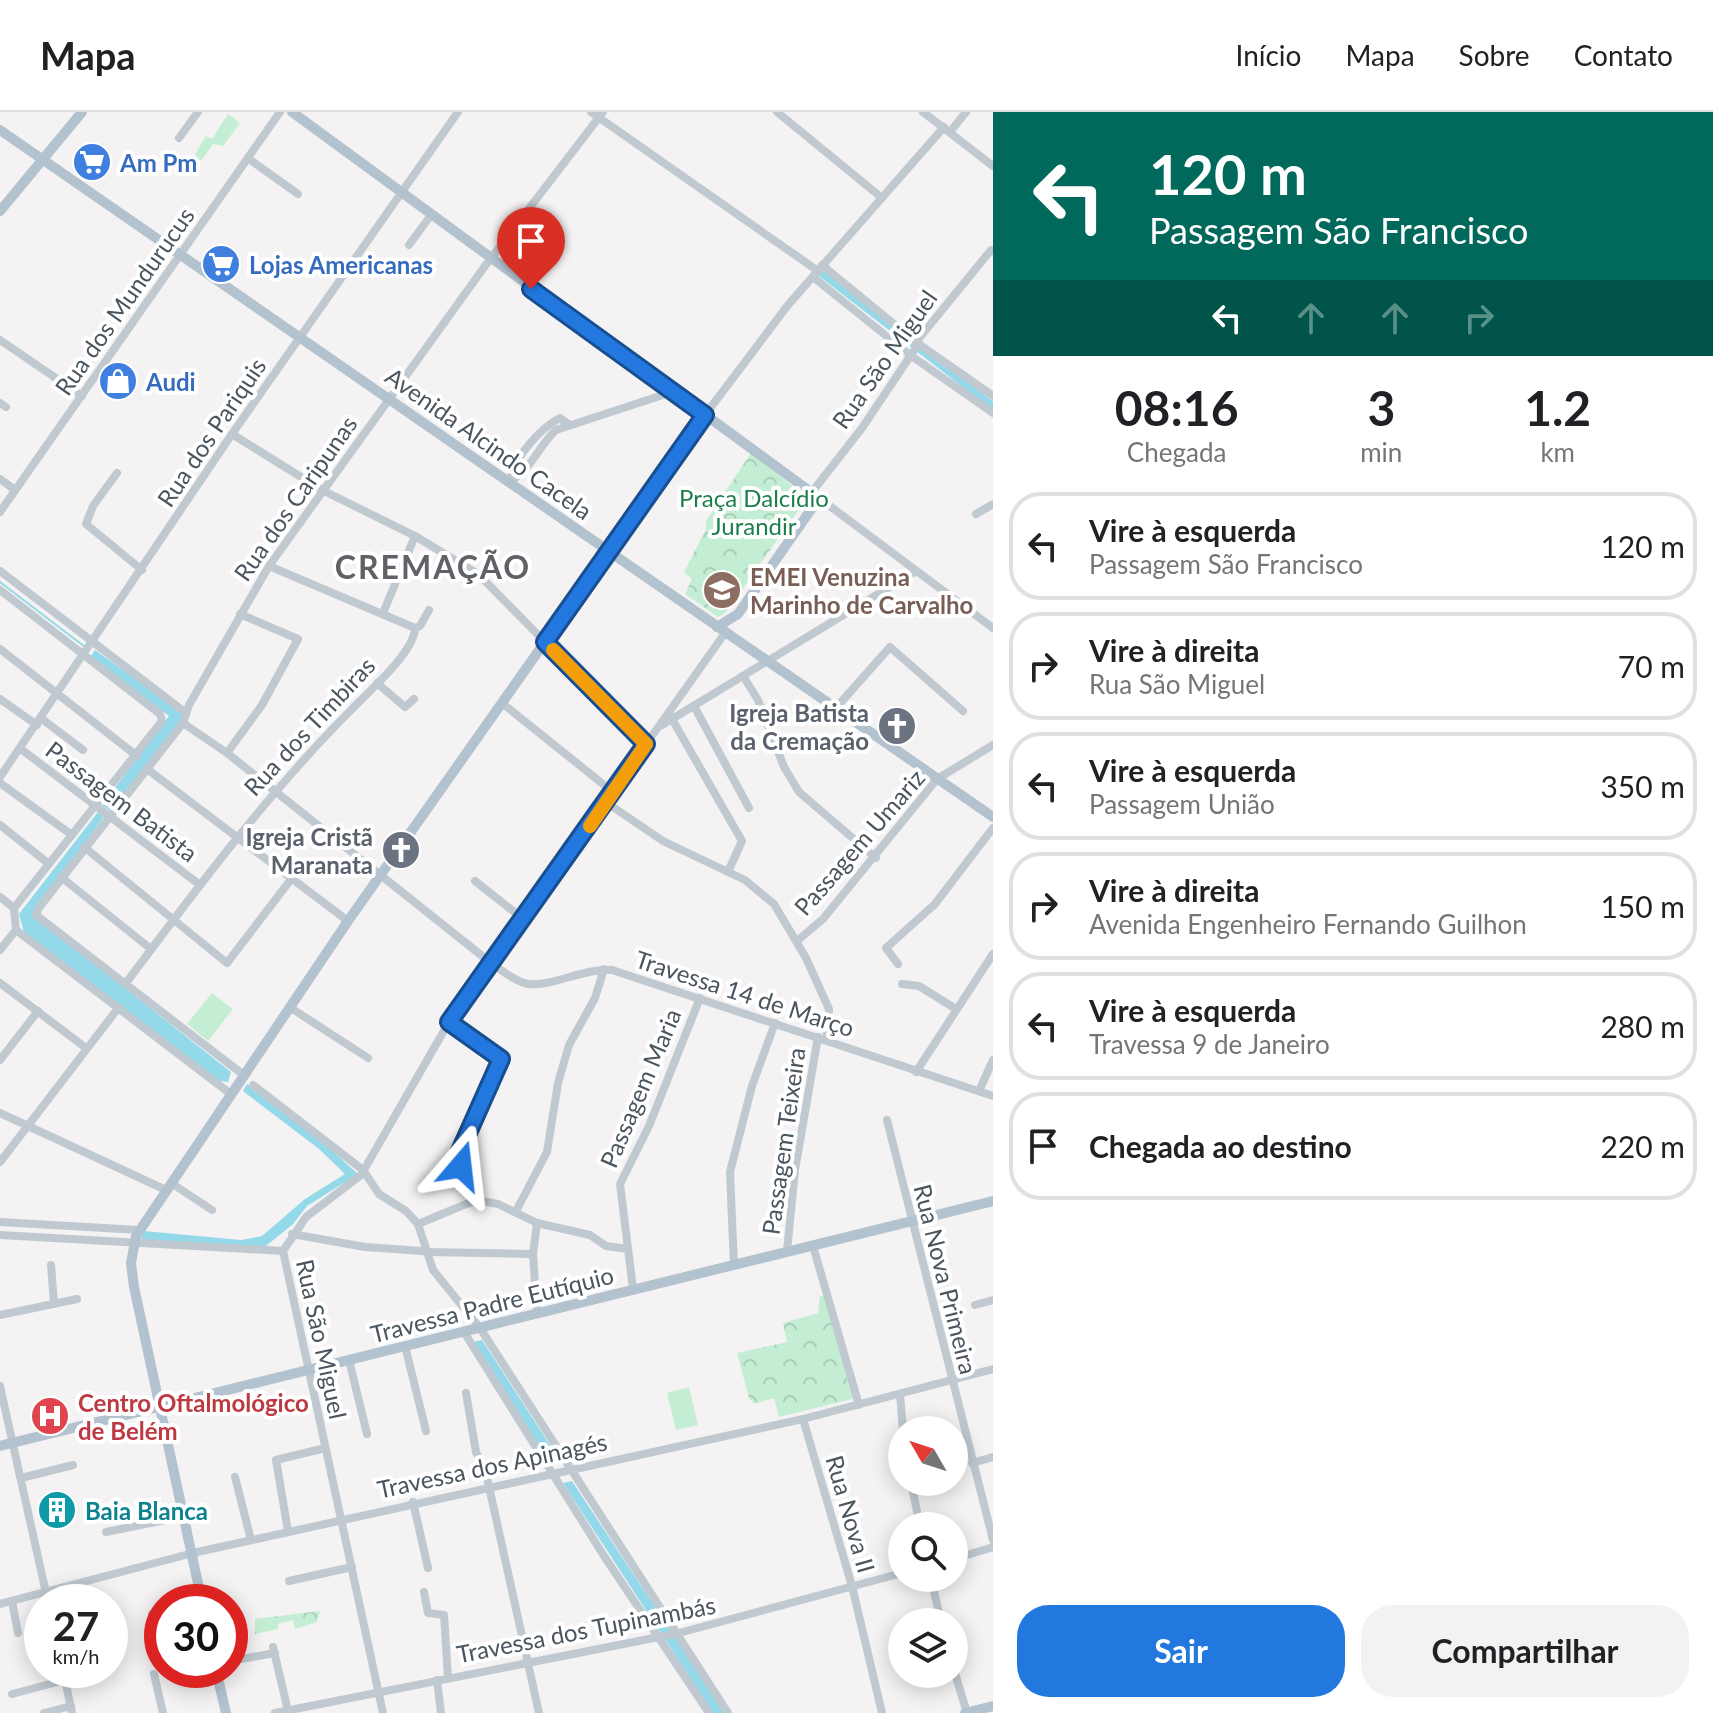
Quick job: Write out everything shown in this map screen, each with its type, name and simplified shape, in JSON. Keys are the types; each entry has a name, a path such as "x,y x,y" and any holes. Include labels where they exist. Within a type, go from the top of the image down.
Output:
{"main road":[{"path":"0,211 82,112"},
{"path":"292,112 816,495"},
{"name":"Avenida Alcindo Cacela","path":"0,130 993,817"},
{"path":"198,1584 134,1287 134,1243 139,1230 232,1095 249,1080 291,1008 348,921 705,415"},
{"name":"Rua São Miguel","path":"726,633 816,495"},
{"name":"Rua São Miguel","path":"726,633 738,614"},
{"name":"Travessa Padre Eutíquio","path":"0,1446 162,1407 260,1377 310,1370 993,1201"},
{"path":"220,1688 226,1713"},
{"path":"966,1713 993,1706"}],"street":[{"path":"179,138 198,112"},
{"name":"Rua dos Mundurucus","path":"0,512 280,112"},
{"name":"Rua dos Pariquis","path":"0,777 93,644 232,434 458,112"},
{"path":"777,112 882,198"},
{"path":"923,112 993,166"},
{"path":"705,415 818,271 882,198 966,112"},
{"path":"598,114 916,344 993,396"},
{"name":"Rua dos Caripunas","path":"126,983 36,915 61,877 183,723 269,566 598,114"},
{"path":"249,159 298,194"},
{"path":"409,245 431,215"},
{"name":"Rua São Miguel","path":"816,495 916,344 992,250"},
{"path":"818,271 910,355 993,413"},
{"path":"0,340 82,396"},
{"path":"510,481 512,471 542,431 561,418 568,424 672,392"},
{"path":"232,434 322,490 415,536 489,582 646,744"},
{"path":"117,473 85,522 90,530 142,570"},
{"path":"0,479 15,490"},
{"path":"816,495 993,628"},
{"path":"976,514 993,504"},
{"path":"383,613 415,536"},
{"path":"269,566 415,628"},
{"path":"0,571 186,713"},
{"path":"658,727 916,571"},
{"path":"0,590 160,714 161,725 14,908 16,930 0,950"},
{"name":"Rua dos Timbiras","path":"126,983 273,792 377,683 411,641 415,628 429,610"},
{"path":"227,753 262,705 298,639 240,614"},
{"name":"Rua São Miguel","path":"383,1713 283,1251 306,1217 360,1175 449,1022 726,633"},
{"path":"835,709 890,647 963,711"},
{"path":"0,649 137,756"},
{"path":"743,676 758,700 784,767 799,792 876,858"},
{"path":"377,683 405,707 414,699"},
{"path":"0,699 83,750"},
{"path":"502,703 614,793"},
{"path":"694,706 749,808"},
{"path":"672,719 742,841 728,872"},
{"name":"Travessa 14 de Março","path":"183,723 227,753 381,878 520,982 532,984 604,969 993,1096"},
{"name":"Passagem Umariz","path":"797,941 823,919 876,858 937,779 993,745"},
{"name":"Passagem Batista","path":"21,749 200,885"},
{"path":"147,769 348,921"},
{"path":"0,783 72,835"},
{"name":"Passagem Teixeira","path":"607,803 663,841 755,887 774,904 797,941 829,1009 795,1170 787,1251"},
{"path":"0,825 49,864"},
{"path":"898,964 886,948 935,904 993,828"},
{"path":"84,847 174,918 223,962 229,963 292,878"},
{"path":"61,877 151,949"},
{"path":"475,881 522,918"},
{"path":"0,897 14,908"},
{"path":"16,930 232,1095"},
{"path":"916,1072 993,954"},
{"path":"516,1211 547,1152 558,1083 569,1045 595,998 604,969"},
{"path":"0,983 86,1048"},
{"path":"126,983 249,1080 379,1194 406,1211 418,1224 424,1252 436,1274 480,1328 728,1713"},
{"path":"902,984 919,986 956,1009"},
{"name":"Passagem Maria","path":"633,1289 620,1184 649,1126 700,998"},
{"path":"0,1162 119,1007"},
{"path":"291,1008 368,1058"},
{"path":"0,1060 38,1011"},
{"path":"449,1022 501,1059 460,1151 464,1177 476,1200"},
{"path":"734,1265 730,1172 752,1086 775,1023"},
{"path":"979,1091 993,1060"},
{"path":"0,1113 168,1187 212,1210"},
{"name":"Rua Nova Primeira","path":"887,1120 950,1380 993,1540"},
{"path":"418,1224 476,1200 516,1211 537,1223 590,1235 606,1246 628,1249"},
{"path":"0,1222 139,1230"},
{"path":"537,1223 533,1254 537,1313"},
{"path":"292,1234 365,1247 424,1252 533,1254"},
{"path":"0,1235 283,1251"},
{"path":"813,1246 859,1405"},
{"path":"51,1265 54,1304"},
{"path":"0,1315 77,1299"},
{"path":"975,1305 993,1300"},
{"path":"464,1332 709,1713"},
{"path":"405,1346 426,1431"},
{"path":"349,1360 367,1434"},
{"name":"Travessa dos Apinagés","path":"90,1584 193,1553 340,1518 803,1419 993,1369"},
{"path":"0,1386 44,1584"},
{"path":"466,1393 472,1436 488,1486 539,1713"},
{"path":"900,1394 902,1416"},
{"name":"Rua Nova II","path":"803,1419 852,1586 882,1713"},
{"path":"288,1531 274,1465 278,1459 325,1448"},
{"path":"972,1463 993,1457"},
{"path":"21,1478 73,1465"},
{"path":"235,1477 251,1540"},
{"path":"413,1502 428,1568"},
{"path":"106,1532 185,1516"},
{"path":"968,1555 993,1547"},
{"path":"289,1581 352,1567"},
{"name":"Travessa dos Tupinambás","path":"275,1713 679,1633 888,1577"},
{"path":"424,1592 428,1613 444,1615 448,1678"},
{"name":"Travessa dos Apinagés","path":"0,1604 24,1600"},
{"path":"12,1601 18,1633"},
{"path":"248,1656 274,1650 288,1711"},
{"path":"437,1680 441,1713"},
{"path":"12,1694 35,1688"},
{"path":"44,1713 71,1709 67,1688"},
{"path":"157,1688 163,1713"},
{"path":"959,1688 966,1713"}],"green space":[{"path":"228,114 240,123 223,146 213,144 201,161 194,156 206,136 212,139"},
{"name":"Praça Dalcídio Jurandir","path":"751,453 807,498 726,612 718,617 685,594 692,579 684,572 706,529 706,521"},
{"path":"212,993 233,1009 208,1041 187,1024"},
{"path":"820,1296 824,1296 856,1398 779,1417 774,1398 754,1404 749,1398 737,1353 787,1342 783,1323 818,1313"},
{"path":"689,1387 698,1425 676,1430 667,1393"},
{"path":"320,1611 317,1622 295,1629 293,1620 278,1624 278,1629 255,1634 255,1619"}],"water":[{"path":"95,650 181,711 183,718 110,811 102,805 169,716 91,656"},
{"path":"98,812 104,817 34,912 35,917 231,1072 228,1082 219,1081 24,932 19,914"},
{"path":"247,1084 308,1129 358,1174 307,1206 293,1224 261,1250 140,1242 144,1231 241,1240 262,1236 305,1199 345,1174 319,1149 243,1091"},
{"path":"482,1340 561,1462 551,1464 473,1342"},
{"path":"572,1481 725,1713 713,1713 563,1483"}],"waterway":[{"path":"818,271 993,406"},
{"path":"0,582 85,647"}],"slow traffic":[{"path":"553,650 646,744 590,826"}],"place":[{"name":"Am Pm","path":"92,162"},
{"name":"Lojas Americanas","path":"221,264"},
{"name":"Audi","path":"118,381"},
{"name":"EMEI Venuzina Marinho de Carvalho","path":"722,590"},
{"name":"Igreja Batista da Cremação","path":"897,726"},
{"name":"Igreja Cristã Maranata","path":"401,850"},
{"name":"Centro Oftalmológico de Belém","path":"50,1416"},
{"name":"Baia Blanca","path":"57,1510"}],"district":[{"name":"CREMAÇÃO","path":"433,566"}],"route":[{"path":"461,1166 460,1151 481,1111 501,1059 449,1022 646,744 545,642 705,415 531,289"}]}
